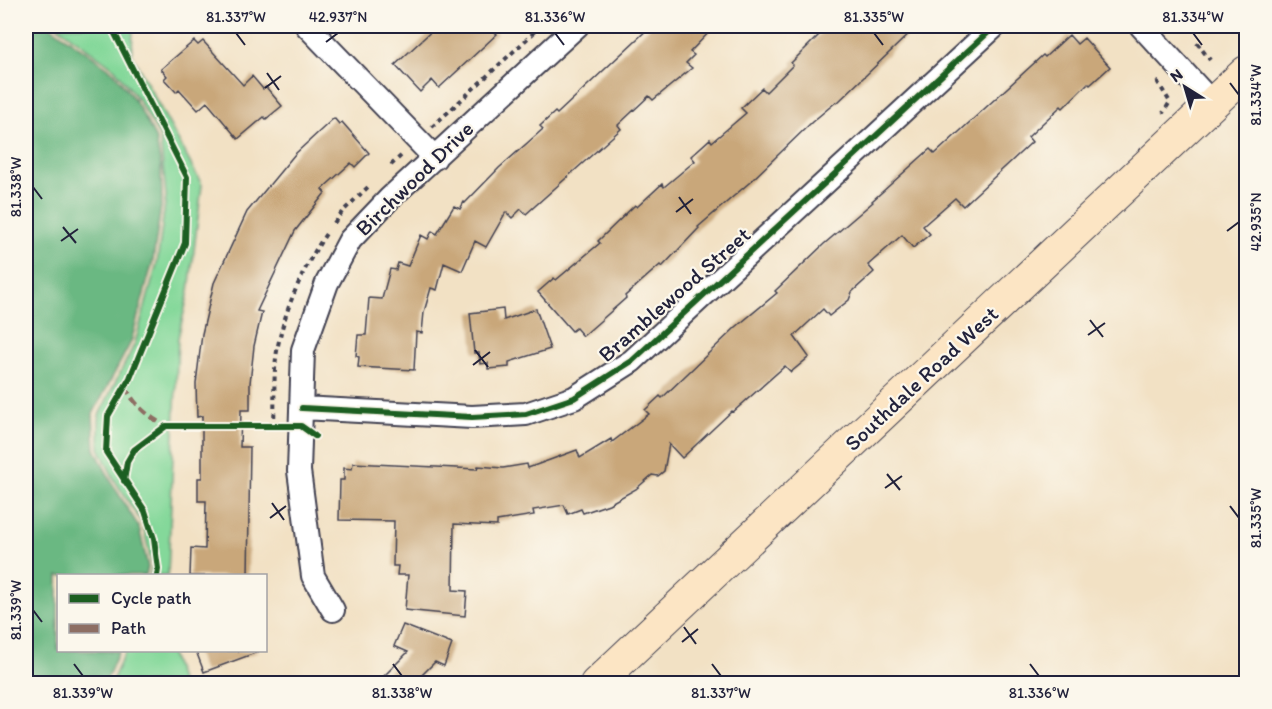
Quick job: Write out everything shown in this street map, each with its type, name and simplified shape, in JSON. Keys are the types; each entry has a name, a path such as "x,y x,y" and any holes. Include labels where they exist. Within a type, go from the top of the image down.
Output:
{"main road":[{"name":"Southdale Road West","path":"596,684 1246,72"}],"street":[{"path":"307,26 435,158"},
{"name":"Birchwood Drive","path":"333,610 313,576 299,471 303,350 327,283 350,240 390,198 577,26"},
{"name":"Bramblewood Street","path":"302,408 472,417 526,414 574,398 632,361 995,26"},
{"path":"1141,26 1213,104"}],"path":[{"path":"430,129 541,26"},
{"path":"1197,43 1210,60"},
{"path":"1157,81 1170,102 1160,117"}],"green space":[{"path":"26,26 50,26 114,72 136,102 156,139 161,166 162,200 153,261 131,342 93,414 95,449 112,483 139,527 148,567 146,574 57,574 57,652 119,652 105,683 26,683"},
{"path":"57,26 133,26 132,55 202,185 189,291 178,338 168,574 150,574 152,566 143,525 115,481 99,448 99,415 135,343 157,263 166,196 160,137 139,101 115,69"},
{"path":"125,652 170,652 181,683 111,683"}],"building":[{"path":"437,26 489,26 497,34 439,88 432,80 420,92 395,65"},
{"path":"651,26 715,26 690,52 694,55 686,63 692,68 653,100 649,96 618,125 621,129 526,214 521,209 512,218 506,212 486,247 475,241 462,271 444,263 437,290 431,288 424,312 422,333 416,332 414,370 358,367 359,357 356,356 358,335 366,335 369,298 382,299 390,269 396,270 398,263 408,266 421,235 428,239 432,231 437,234 454,206 460,209 464,202 499,168 543,129 540,126 555,112 557,114"},
{"path":"828,26 917,26 837,103 812,122 749,183 698,227 662,267 660,265 583,336 576,328 572,331 538,292 600,243 598,241 635,205 637,207 662,184 664,187 695,161 691,156 710,139 712,142 746,113 741,108 762,88 766,92"},
{"path":"1069,35 1077,44 1084,38 1110,67 1090,85 1088,83 1063,108 1061,106 1028,137 1032,142 963,206 955,198 923,226 930,234 913,248 902,235 868,265 874,272 852,292 849,300 829,316 823,309 794,336 809,357 791,372 785,366 682,458 669,444 664,471 658,476 652,475 636,489 609,504 583,513 581,509 568,514 564,505 533,510 534,515 497,521 497,526 454,524 453,590 467,591 465,616 405,610 408,575 397,575 398,566 393,566 394,521 339,520 340,480 344,480 344,468 352,469 353,463 477,469 478,466 503,468 527,464 528,468 577,450 580,458 611,439 612,442 649,414 645,410 660,396 662,398 736,327 777,293 775,291 824,244 930,149 935,154 1043,55 1045,57"},
{"path":"194,41 198,45 203,41 243,85 252,76 263,89 266,87 282,106 266,119 264,117 238,139 207,102 198,110 179,89 176,92 164,79 167,76 161,69"},
{"path":"334,118 339,124 342,122 369,153 355,167 351,163 322,189 325,193 295,231 257,311 262,312 254,346 250,410 241,410 240,447 250,447 248,574 190,574 191,548 205,549 206,501 198,501 198,478 202,478 202,416 197,417 196,384 202,334 214,283 247,212 295,154"},
{"path":"503,309 504,320 536,309 550,349 509,362 509,367 488,369 488,363 480,364 479,353 474,353 470,313"},
{"path":"403,625 452,644 444,666 435,662 413,684 376,684 408,652 394,646"},
{"path":"196,652 258,652 204,672"}],"marked path":[{"path":"125,386 142,410 166,426"}],"cycle path":[{"path":"111,26 187,177 185,243 130,378 108,416 106,452 145,511 154,539 157,574"},
{"path":"302,408 472,417 526,414 574,398 632,361 995,26"},
{"path":"124,481 127,462 134,450 166,426 301,426 315,436"}]}
